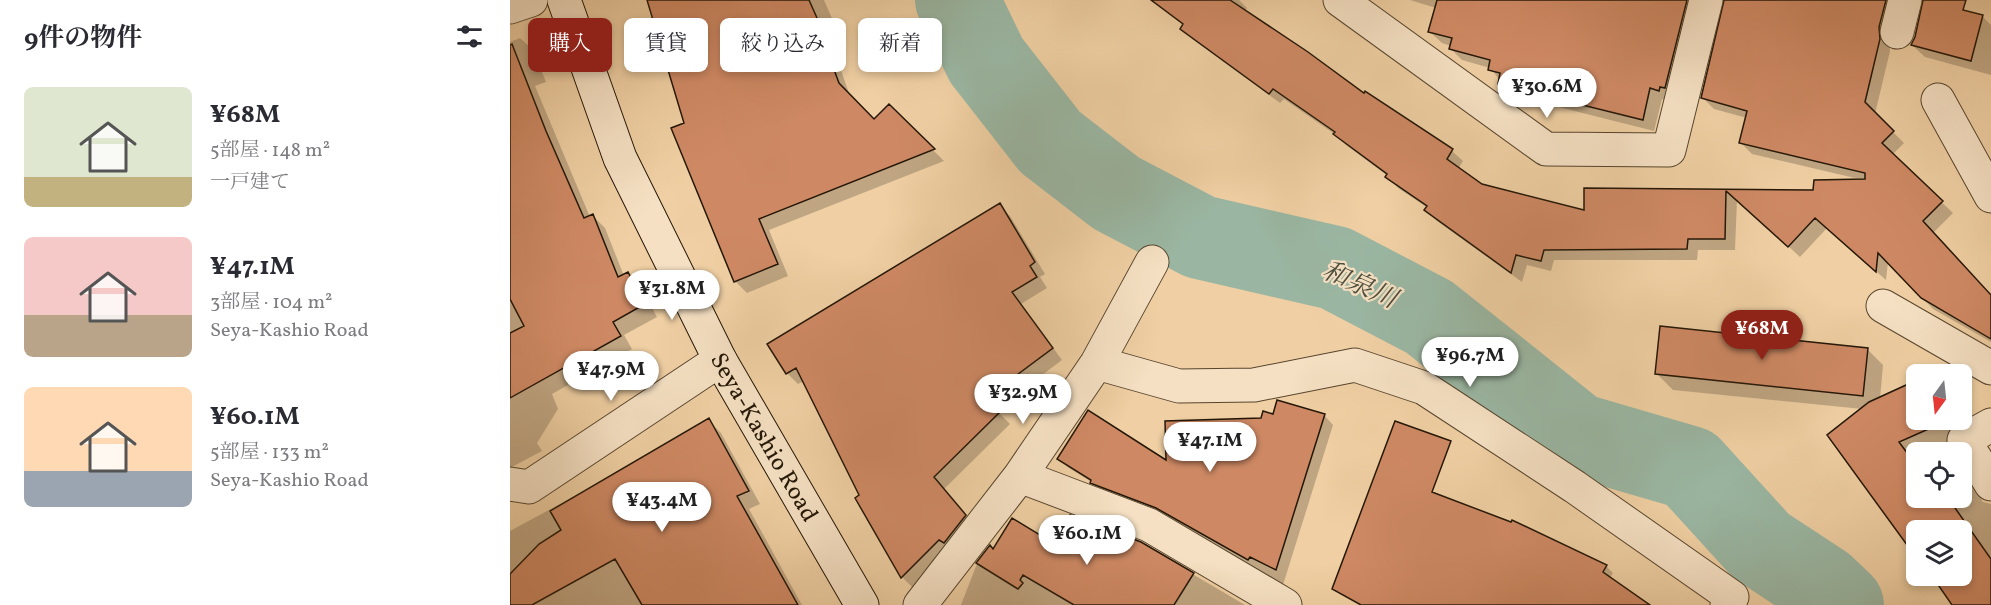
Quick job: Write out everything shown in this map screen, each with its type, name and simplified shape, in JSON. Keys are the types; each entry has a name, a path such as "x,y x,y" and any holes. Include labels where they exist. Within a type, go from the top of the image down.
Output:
{"street":[{"path":"510,7 531,0"},
{"name":"Seya-Kashio Road","path":"564,0 620,158 720,360 862,605"},
{"path":"1340,0 1546,149 1669,150 1706,0"},
{"path":"1897,32 1905,0"},
{"path":"1938,100 1991,196"},
{"path":"920,605 1020,476 1097,363 1152,262"},
{"path":"1882,306 1991,368"},
{"path":"510,484 529,487 720,360"},
{"path":"1097,363 1179,386 1254,385 1355,366 1424,388 1575,488 1732,597 1727,605"},
{"path":"1991,426 1964,440 1991,484"},
{"path":"1020,476 1149,525 1285,605"}],"building":[{"path":"647,0 809,0 817,18 720,18 720,72 835,72 839,83 874,119 889,104 935,149 759,219 778,264 734,282 671,128 684,123 669,72 708,72 708,18 652,18"},
{"path":"1151,0 1230,0 1364,93 1365,91 1453,149 1447,159 1482,184 1584,210 1584,188 1813,190 1814,180 1865,179 1865,173 1739,143 1747,111 1701,98 1724,0 1886,0 1879,27 1880,39 1865,102 1894,131 1882,143 1943,201 1923,221 1991,295 1991,339 1921,298 1878,253 1876,272 1815,218 1788,247 1726,191 1725,239 1688,239 1687,249 1544,250 1541,261 1516,255 1511,273 1424,210 1427,206 1385,177 1387,174 1333,134 1335,132 1273,89 1269,94 1180,29 1183,24"},
{"path":"1437,0 1687,0 1665,88 1660,87 1659,91 1650,88 1643,120 1498,84 1500,73 1488,70 1490,60 1449,49 1452,38 1428,32"},
{"path":"1923,0 1966,0 1963,10 1983,15 1971,61 1911,45 1915,37"},
{"path":"512,44 546,131 584,218 593,214 618,277 628,272 645,304 613,322 621,336 510,398 510,333 524,326 510,299 510,45"},
{"path":"1000,203 1035,262 1030,266 1037,277 1012,292 1053,348 986,398 1000,412 934,477 966,515 944,543 939,540 901,578 855,498 859,495 796,368 786,374 767,344"},
{"path":"1660,326 1868,348 1863,396 1655,374"},
{"path":"1906,385 1906,430 1926,430 1899,442 1906,451 1906,508 1955,508 1964,520 1906,520 1906,544 1827,435 1869,402"},
{"path":"1277,400 1325,414 1276,570 1250,557 1248,560 1156,508 1090,483 1091,480 1057,459 1088,410 1166,460 1165,421 1261,418 1263,411 1273,414"},
{"path":"709,418 749,491 737,496 798,605 642,605 615,559 532,605 510,605 510,574 539,544 561,530 550,511"},
{"path":"1395,421 1451,441 1432,492 1511,522 1512,520 1607,565 1603,572 1650,605 1361,605 1332,589"},
{"path":"1070,515 1141,542 1194,573 1174,605 1074,605 1023,575 1020,580 1023,583 1018,589 976,563 990,545 993,549 1012,518 1053,543"},
{"path":"1972,532 1991,559 1991,605 1952,605 1939,586 1972,586"}],"waterway":[{"name":"和泉川","path":"957,0 986,60 1050,142 1116,193 1200,237 1335,268 1429,317 1577,435 1690,468 1761,546 1822,586 1842,605"}]}
